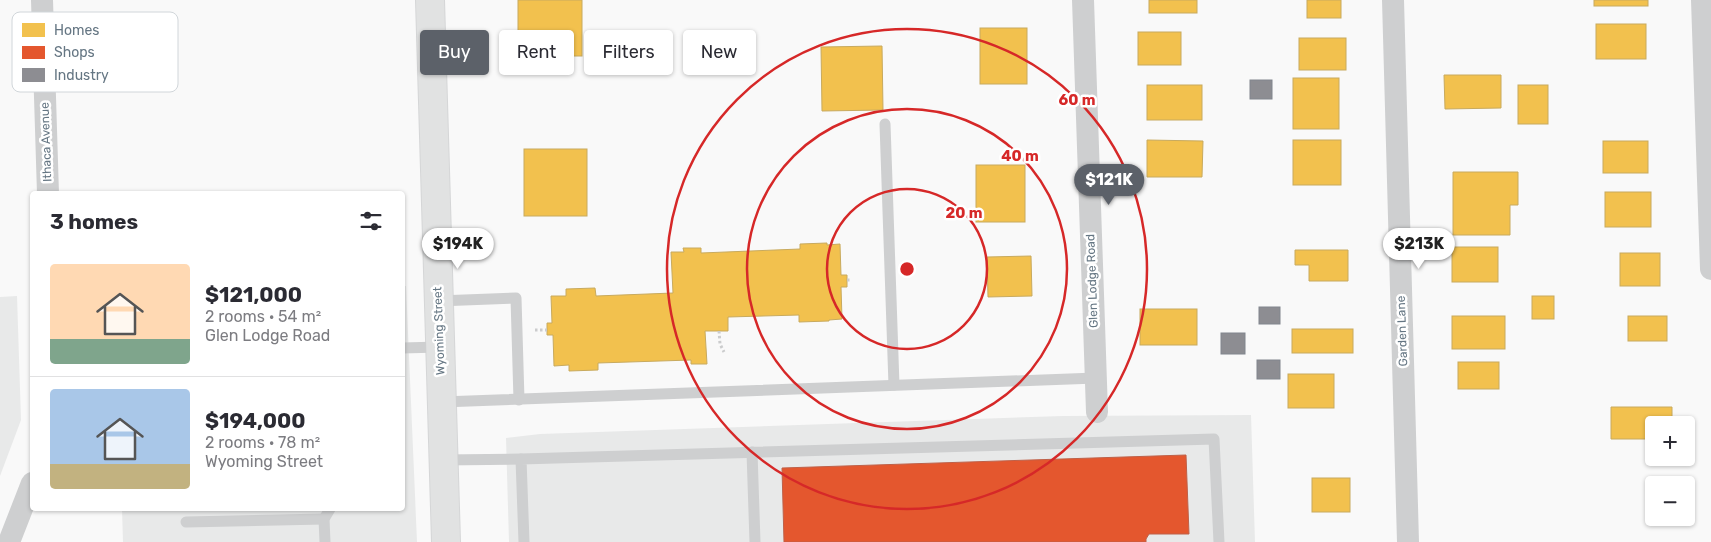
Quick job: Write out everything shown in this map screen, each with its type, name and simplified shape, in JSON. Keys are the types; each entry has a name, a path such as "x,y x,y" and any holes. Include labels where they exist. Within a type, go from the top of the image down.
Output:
{"street":[{"name":"Wyoming Street","path":"430,0 446,542"},
{"name":"Glen Lodge Road","path":"1083,0 1096,412"},
{"name":"Garden Lane","path":"1393,0 1408,542"},
{"path":"1702,0 1711,269"},
{"name":"Ithaca Avenue","path":"45,92 48,191"},
{"path":"9,542 30,488"}],"lane":[{"path":"885,124 894,385"},
{"path":"438,301 516,298 519,400"},
{"path":"405,348 440,347"},
{"path":"442,402 1096,378"},
{"path":"443,460 1214,439 1219,542"},
{"path":"752,452 755,542"},
{"path":"521,458 524,542"},
{"path":"325,542 324,519 329,511"},
{"path":"186,522 324,519"}],"path":[{"path":"532,330 547,330"},
{"path":"719,331 720,344 724,352"}],"shaded area":[{"path":"406,286 417,542 123,542 122,511 405,511"},
{"path":"17,296 21,420 0,476 0,297"},
{"path":"1251,415 1255,542 509,542 506,438 540,434 1063,416"}],"building: Homes":[{"path":"518,0 582,0 582,56 574,56 574,30 518,30"},
{"path":"1149,0 1197,0 1197,13 1149,13"},
{"path":"1307,0 1341,0 1341,18 1307,18"},
{"path":"1594,0 1648,0 1648,6 1594,6"},
{"path":"1596,24 1646,24 1646,59 1596,59"},
{"path":"980,28 1027,28 1027,84 980,84"},
{"path":"1138,32 1181,32 1181,65 1138,65"},
{"path":"1299,38 1346,38 1346,70 1299,70"},
{"path":"882,46 883,110 822,111 821,47"},
{"path":"1444,75 1501,75 1501,108 1445,109"},
{"path":"1293,78 1339,78 1339,129 1293,129"},
{"path":"1147,85 1202,85 1202,120 1147,120"},
{"path":"1518,85 1548,85 1548,124 1518,124"},
{"path":"1147,140 1203,141 1202,177 1147,177"},
{"path":"1293,140 1341,140 1341,185 1293,185"},
{"path":"1603,141 1648,141 1648,173 1603,173"},
{"path":"524,149 587,149 587,216 524,216"},
{"path":"976,165 1025,165 1025,222 976,222"},
{"path":"1453,172 1518,172 1518,205 1510,205 1510,235 1453,235"},
{"path":"1605,192 1651,192 1651,227 1605,227"},
{"path":"827,243 827,245 840,244 841,275 847,275 847,287 841,287 842,319 799,322 799,315 728,317 728,331 705,331 707,364 691,364 691,360 598,363 598,370 569,371 569,365 554,366 553,335 547,335 547,323 552,323 551,296 566,296 566,289 595,288 596,296 673,293 671,252 684,252 683,248 701,248 701,253 800,249 800,244"},
{"path":"1452,247 1498,247 1498,282 1452,282"},
{"path":"1295,250 1348,250 1348,281 1309,281 1309,265 1295,265"},
{"path":"1620,253 1660,253 1660,286 1620,286"},
{"path":"1031,256 1032,296 988,297 987,257"},
{"path":"1532,296 1554,296 1554,319 1532,319"},
{"path":"1140,309 1197,309 1197,345 1140,345"},
{"path":"1452,316 1505,316 1505,349 1452,349"},
{"path":"1628,316 1667,316 1667,341 1628,341"},
{"path":"1292,329 1353,329 1353,353 1292,353"},
{"path":"1458,362 1499,362 1499,389 1458,389"},
{"path":"1288,374 1334,374 1334,408 1288,408"},
{"path":"1611,407 1672,407 1672,416 1645,416 1645,439 1611,439"},
{"path":"1312,478 1350,478 1350,512 1312,512"}],"building: Shops":[{"path":"1186,455 1189,534 1149,534 1146,542 784,542 782,468"}],"building: Industry":[{"path":"1250,80 1272,80 1272,99 1250,99"},
{"path":"1259,307 1280,307 1280,324 1259,324"},
{"path":"1221,333 1245,333 1245,354 1221,354"},
{"path":"1257,360 1280,360 1280,379 1257,379"}]}
